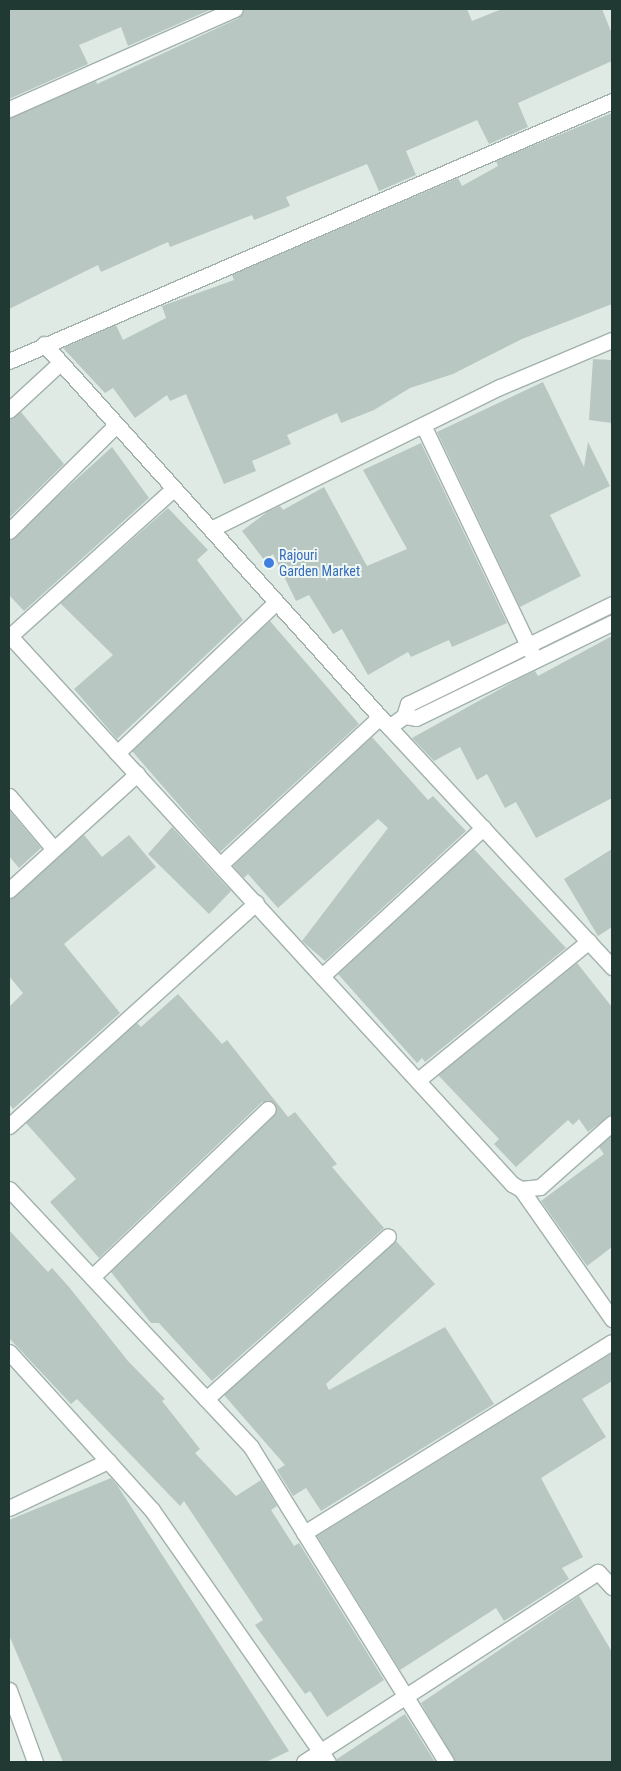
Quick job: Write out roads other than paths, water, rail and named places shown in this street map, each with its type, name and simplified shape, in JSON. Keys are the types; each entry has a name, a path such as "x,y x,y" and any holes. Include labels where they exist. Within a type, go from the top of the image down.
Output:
{"street":[{"path":"9,109 234,9"},
{"path":"9,361 44,344 612,100"},
{"path":"210,529 423,424 612,340"},
{"path":"44,344 115,426 384,722 612,968"},
{"path":"9,410 60,363"},
{"path":"423,424 535,660"},
{"path":"9,531 115,426"},
{"path":"173,489 9,635 418,1080 521,1189 612,1319"},
{"path":"117,753 276,602"},
{"path":"404,716 408,704 612,604"},
{"path":"220,865 384,722 404,716 416,718 612,623"},
{"path":"9,890 53,848 137,774"},
{"path":"9,796 53,848"},
{"path":"322,976 483,828"},
{"path":"9,1126 256,903"},
{"path":"418,1080 589,941"},
{"path":"92,1278 268,1110"},
{"path":"521,1189 540,1187 612,1123"},
{"path":"9,1189 251,1447 446,1762"},
{"path":"206,1400 388,1236"},
{"path":"304,1533 612,1342"},
{"path":"9,1352 152,1510 325,1757"},
{"path":"9,1508 108,1461"},
{"path":"304,1762 325,1757 406,1700 598,1572 612,1586"},
{"path":"9,1690 35,1762"}],"place":[{"name":"Rajouri Garden Market","path":"269,563"}]}
